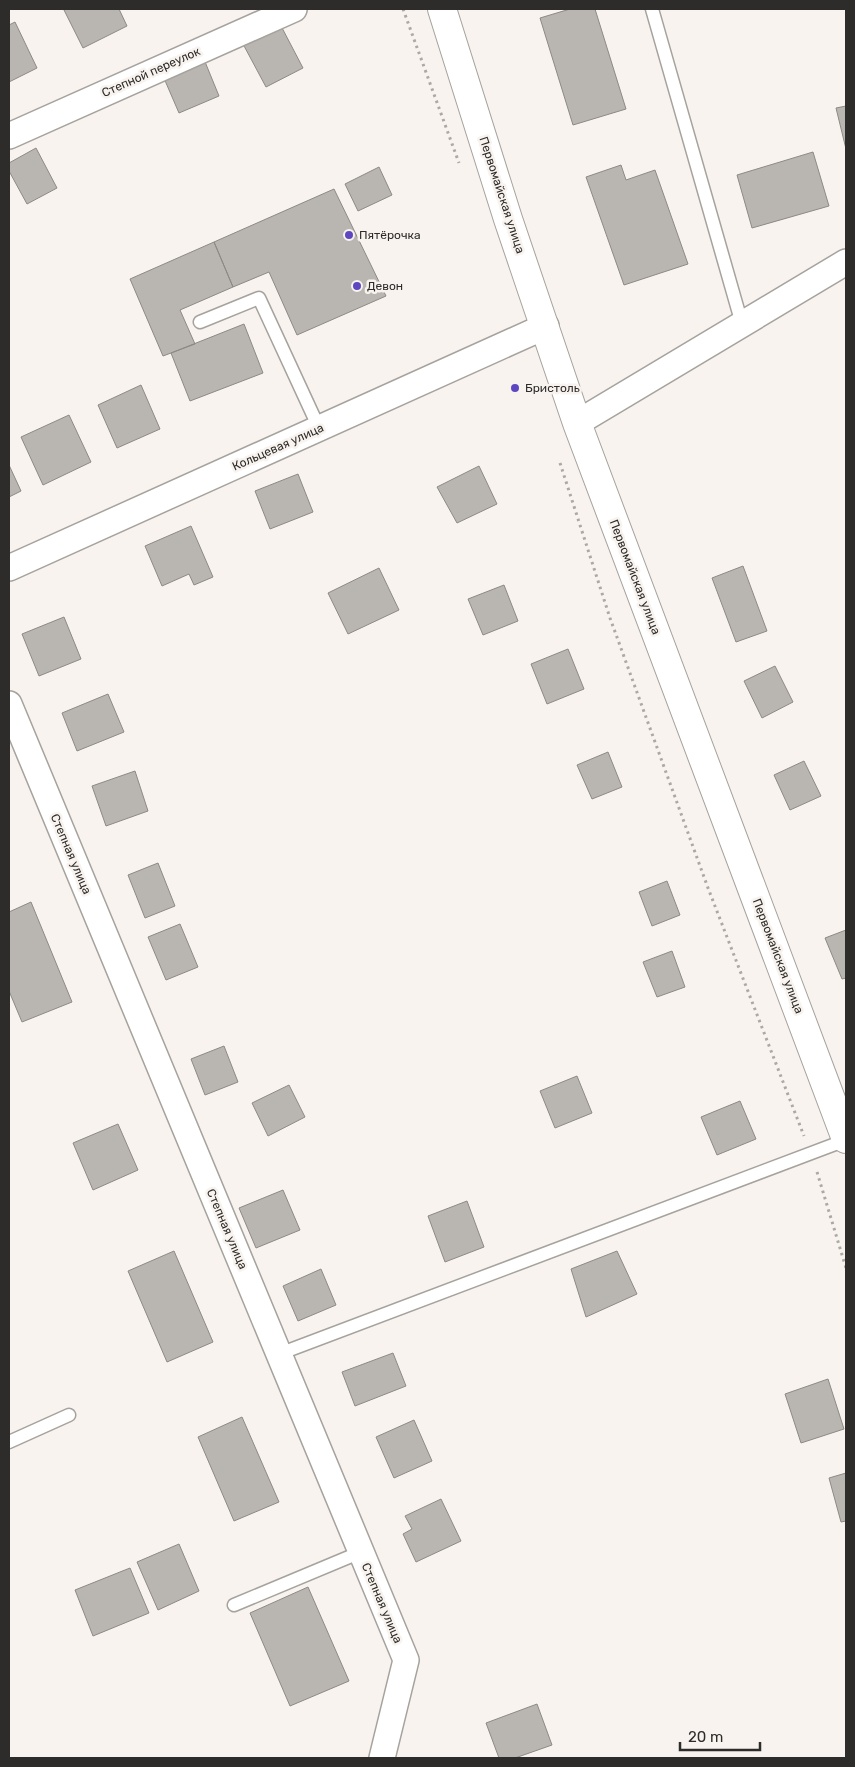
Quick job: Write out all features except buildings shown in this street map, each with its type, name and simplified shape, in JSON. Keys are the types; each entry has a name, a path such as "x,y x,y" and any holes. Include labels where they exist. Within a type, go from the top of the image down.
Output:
{"street":[{"name":"Степной переулок","path":"9,136 294,9"},
{"name":"Первомайская улица","path":"442,9 508,219 578,423 846,1139"},
{"path":"578,423 846,262"},
{"name":"Кольцевая улица","path":"9,568 546,326"},
{"name":"Степная улица","path":"9,704 406,1660 382,1758"}],"lane":[{"path":"652,9 742,324"},
{"path":"200,322 259,298 319,428"},
{"path":"279,1354 811,1154 846,1139"},
{"path":"9,1442 69,1415"},
{"path":"234,1605 361,1552"}],"path":[{"path":"403,9 460,165"},
{"path":"558,454 610,618 708,888 811,1154 846,1268"}],"place":[{"name":"Пятёрочка","path":"349,235"},
{"name":"Девон","path":"357,286"},
{"name":"Бристоль","path":"515,388"}]}
